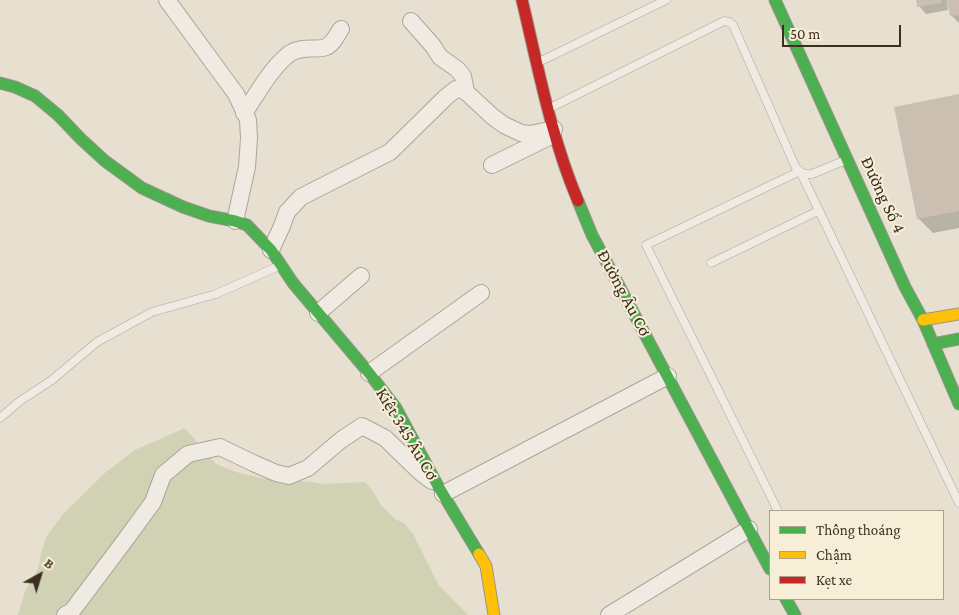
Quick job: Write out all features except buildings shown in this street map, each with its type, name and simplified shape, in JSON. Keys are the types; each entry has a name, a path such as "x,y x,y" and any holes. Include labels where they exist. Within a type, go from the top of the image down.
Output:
{"street":[{"path":"0,83 35,96 105,160 142,188 208,216 241,223 249,138 248,120 236,94 167,0"},
{"name":"Đường Âu Cơ","path":"522,0 548,109 566,173 592,235 769,567"},
{"name":"Đường Số 4","path":"775,0 959,404"},
{"path":"411,22 433,46 440,57 457,69 463,76 466,92"},
{"path":"244,113 275,66 290,53 304,48 325,48 333,41 341,29"},
{"path":"271,250 287,212 301,197 390,152 456,89 466,92 493,117 513,130 530,134 554,132"},
{"path":"492,165 554,132"},
{"name":"Kiệt 345 Âu Cơ","path":"241,223 271,250 293,283 396,408 440,490 486,566 494,615"},
{"path":"318,313 361,276"},
{"path":"369,373 481,293"},
{"path":"922,320 959,314"},
{"path":"933,344 959,339"},
{"path":"66,615 72,611 130,536 153,502 163,475 188,454 220,447 276,473 289,476 308,468 341,440 362,426 385,438 440,490 668,376"},
{"path":"609,615 749,529"},
{"path":"787,600 795,615"}],"lane":[{"path":"537,63 666,0"},
{"path":"548,109 724,21 730,22 796,168 808,175 847,159"},
{"path":"800,171 959,503"},
{"path":"778,510 646,246 800,171"},
{"path":"711,263 818,211"},
{"path":"0,418 20,401 52,380 97,342 152,312 216,294 281,265"}],"green space":[{"path":"185,428 216,464 236,472 261,478 325,484 365,482 381,505 395,519 404,523 413,534 438,584 468,615 18,615 25,591 38,569 47,536 64,513 106,472 135,450"}],"traffic: fast":[{"path":"775,0 905,287 923,320 959,404"},
{"path":"0,83 35,96 58,115 105,161 142,188 183,207 209,216 247,225 271,250 293,283 396,408 438,486 479,554"},
{"path":"578,201 592,235 769,567"},
{"path":"933,344 959,339"},
{"path":"787,600 795,615"}],"traffic: slow":[{"path":"923,320 959,314"},
{"path":"479,554 486,566 494,615"}],"traffic: jam":[{"path":"522,0 553,127 568,177 578,201"}]}
